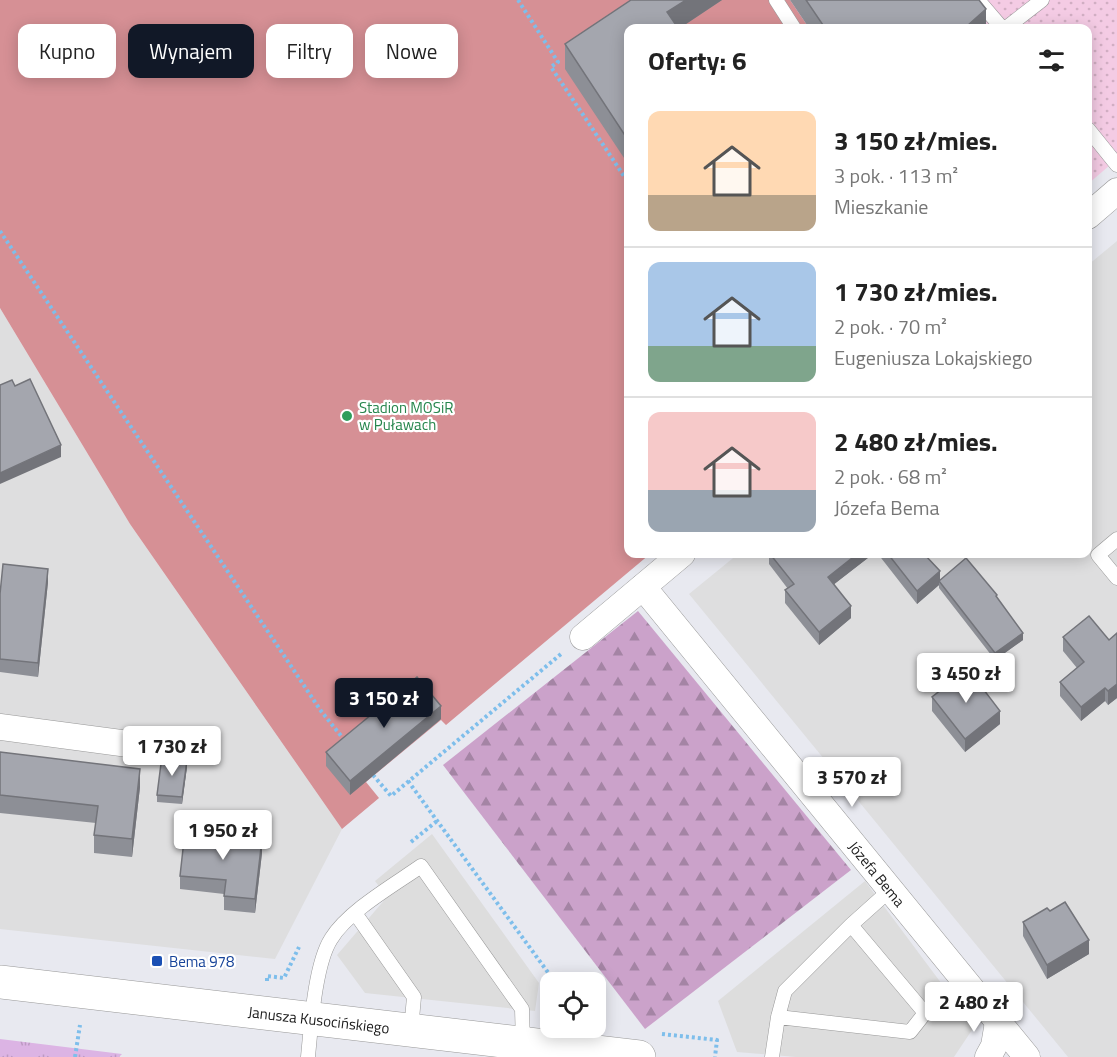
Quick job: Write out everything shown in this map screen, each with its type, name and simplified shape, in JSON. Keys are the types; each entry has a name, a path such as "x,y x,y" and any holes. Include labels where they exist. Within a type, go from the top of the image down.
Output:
{"street":[{"path":"1092,213 1117,191"},
{"path":"583,637 677,558"},
{"name":"Józefa Bema","path":"643,587 1027,1057"},
{"path":"0,727 151,747"},
{"name":"Janusza Kusocińskiego","path":"0,982 639,1057"},
{"path":"988,1057 994,1046 998,1022"}],"lane":[{"path":"776,0 791,24"},
{"path":"978,0 1000,24"},
{"path":"1009,24 1042,0"},
{"path":"1092,134 1117,165"},
{"path":"1117,539 1098,555 1117,578"},
{"path":"308,1057 322,957 331,938 355,913 421,866 522,1009 523,1043"},
{"path":"772,1057 778,1017 785,991 851,925 890,890"},
{"path":"355,913 414,997 411,1030"},
{"path":"778,1017 910,1032 925,1013 851,925"}],"path":[{"path":"518,0 558,62"},
{"path":"568,56 551,67 624,176"},
{"path":"0,231 321,711 350,747"},
{"path":"374,775 391,796 583,637"},
{"path":"408,781 548,972"}],"shaded area":[{"name":"Stadion MOSiR w Puławach","path":"0,0 790,0 806,24 624,24 624,558 645,558 446,725 441,720 366,782 379,798 342,829 130,524 0,308"},
{"path":"790,0 1117,0 1117,159 1092,181 1092,24 806,24"},
{"path":"1117,241 1117,1057 1068,1057 689,594 733,558 1092,558 1092,262"},
{"path":"0,308 130,524 342,829 275,959 0,929"},
{"path":"432,834 539,983 535,1011 365,993 337,955 387,897 375,881"},
{"path":"865,881 974,1027 954,1057 796,1057 737,1052 718,1001"}],"green space":[{"path":"638,611 851,870 645,1029 606,978 606,972 601,972 443,765"},
{"path":"0,1039 122,1054 119,1057 0,1057"}],"building":[{"path":"631,0 686,0 667,12 675,24 624,24 624,134 565,44"},
{"path":"806,0 979,0 986,9 969,24 822,24"},
{"path":"30,379 61,445 0,473 0,385 12,380 15,386"},
{"path":"773,558 852,558 828,577 851,606 819,632 785,590 794,584"},
{"path":"891,558 928,558 940,571 917,591"},
{"path":"966,558 997,595 1023,633 995,653 939,581"},
{"path":"3,564 48,569 38,663 0,659 0,594"},
{"path":"1089,616 1109,640 1117,633 1117,684 1108,691 1105,688 1081,707 1060,682 1084,662 1063,637"},
{"path":"968,669 1000,711 965,739 932,697"},
{"path":"417,677 441,706 350,781 326,752"},
{"path":"0,752 140,769 132,839 94,835 98,806 0,795"},
{"path":"162,756 187,760 182,797 157,795"},
{"path":"185,831 262,839 255,899 224,896 226,880 180,876"},
{"path":"1065,902 1089,940 1047,965 1023,922 1047,908 1050,911"}],"place":[{"name":"Stadion MOSiR w Puławach","path":"347,416"},
{"name":"Bema 978","path":"157,961"}]}
